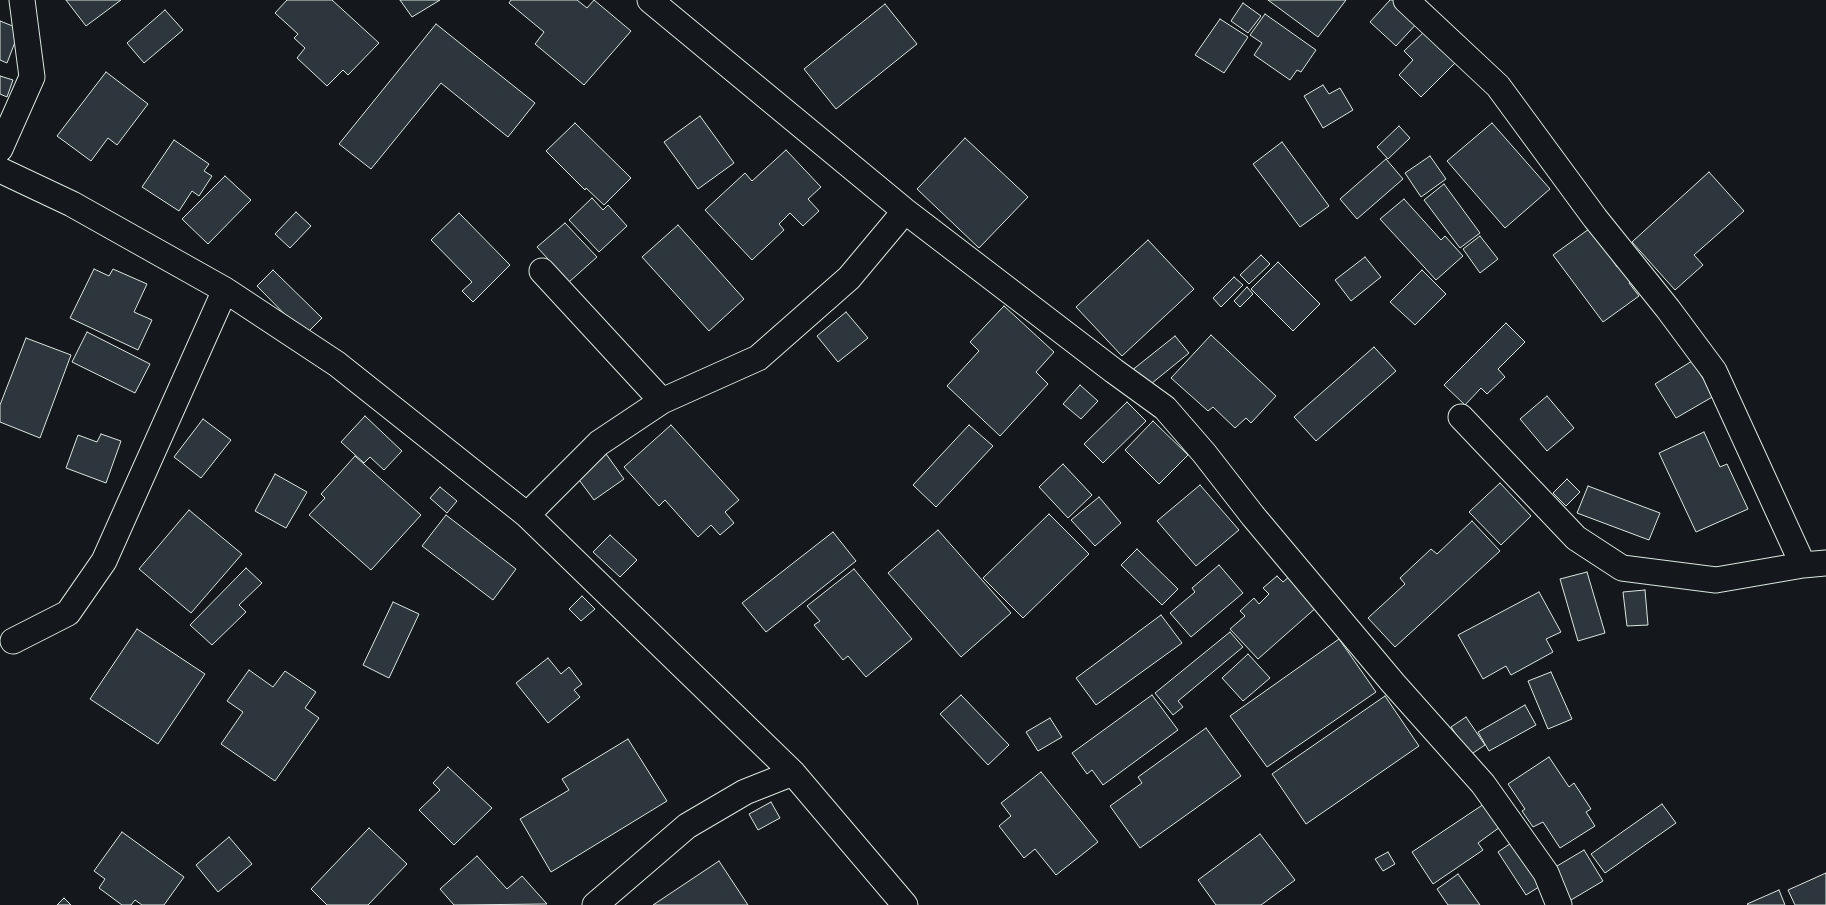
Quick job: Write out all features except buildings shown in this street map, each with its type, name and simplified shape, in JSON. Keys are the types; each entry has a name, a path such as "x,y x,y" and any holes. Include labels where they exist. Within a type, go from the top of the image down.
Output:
{"street":[{"path":"0,149 32,77 22,0"},
{"path":"650,0 905,211 1165,408 1393,683 1483,784 1546,873 1559,905"},
{"path":"1406,0 1498,86 1595,218 1668,309 1714,372 1814,564 1716,580 1622,568 1576,538 1461,417"},
{"path":"0,170 72,204 225,290 337,364 527,515 793,773 905,905"},
{"path":"527,515 599,443 662,401 758,358 849,278 905,211"},
{"path":"542,272 662,401"},
{"path":"12,641 68,613 104,561 225,290"},
{"path":"595,905 687,826 745,792 793,773"}]}
